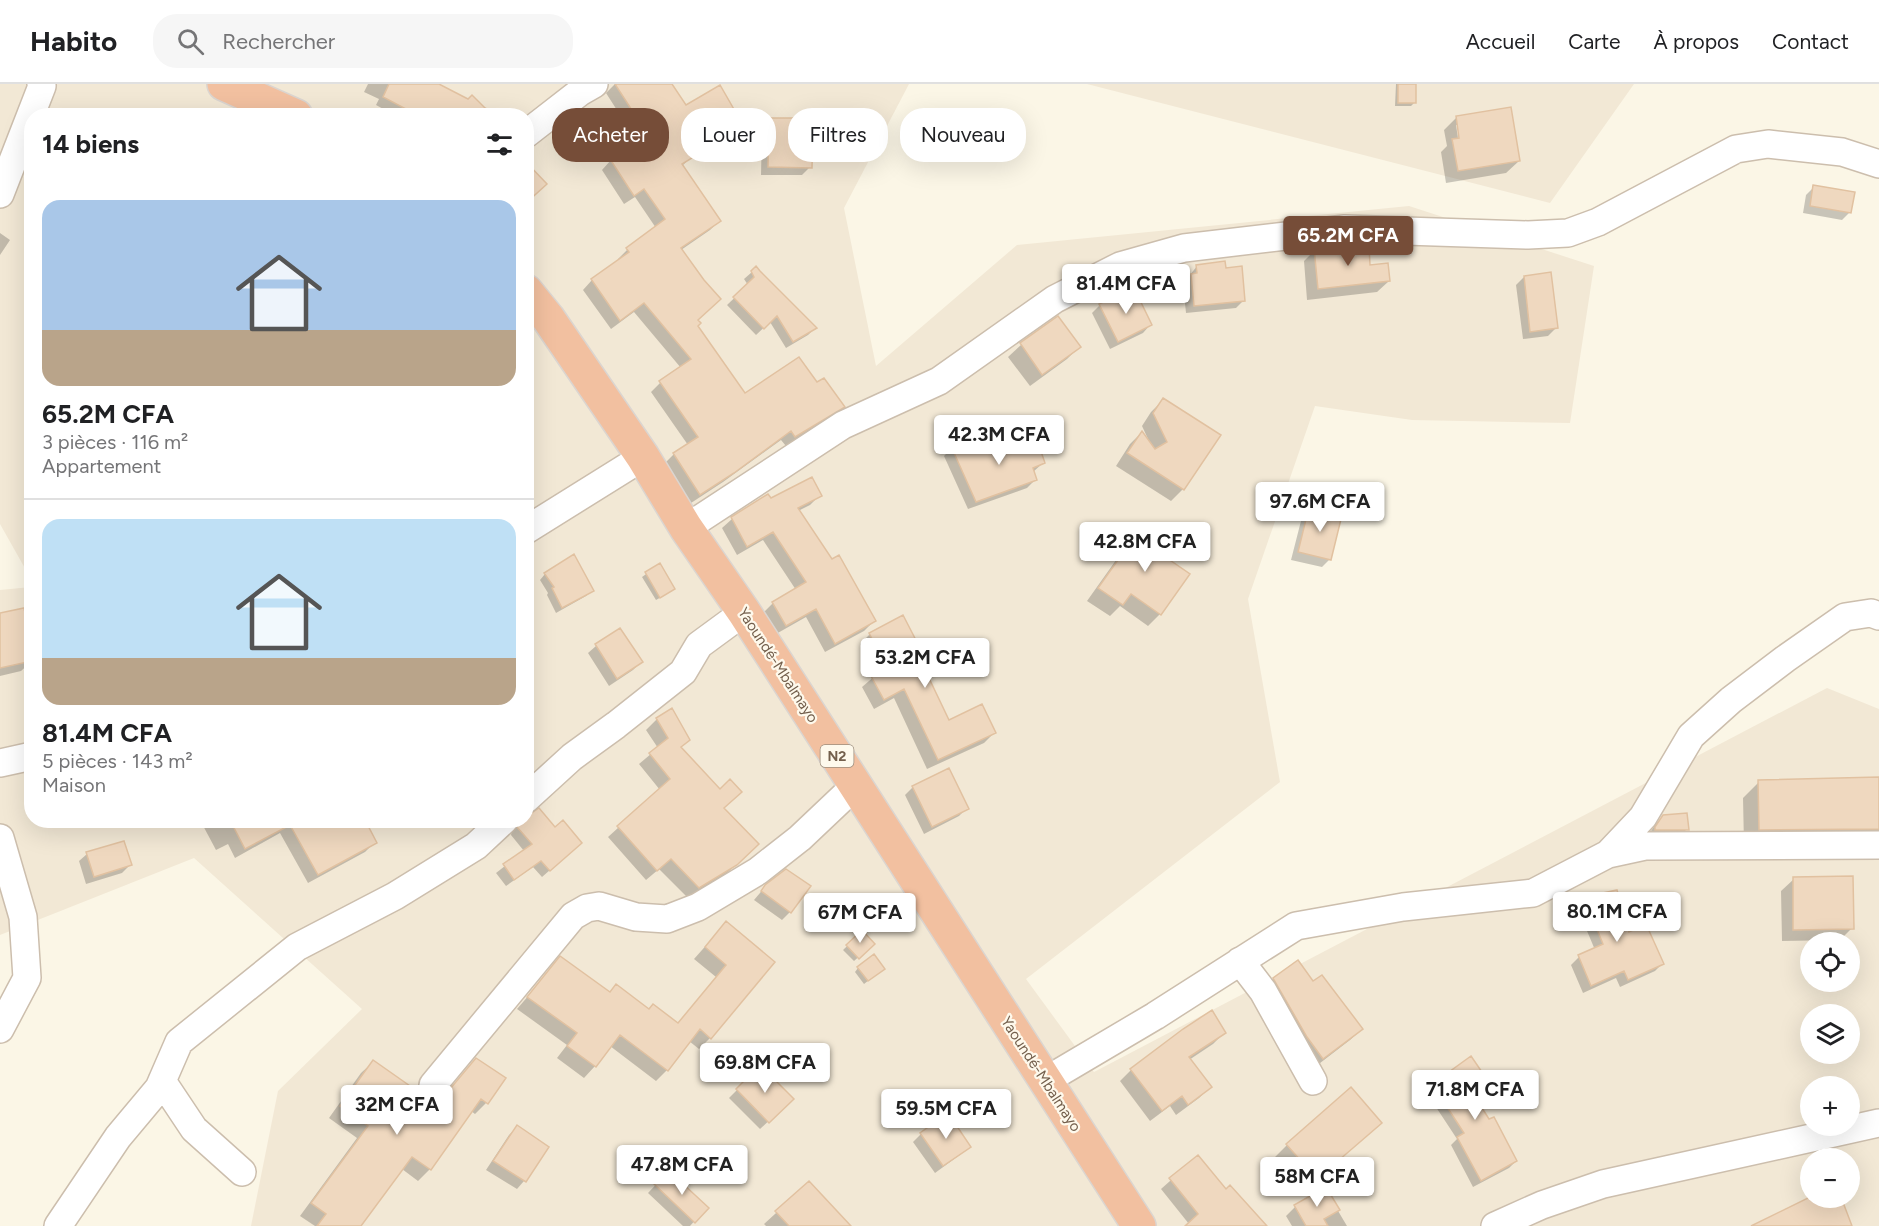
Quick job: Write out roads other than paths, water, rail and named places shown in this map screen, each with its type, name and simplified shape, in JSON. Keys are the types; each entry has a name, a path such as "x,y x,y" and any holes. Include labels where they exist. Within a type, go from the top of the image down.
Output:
{"highway":[{"path":"224,84 278,108"},
{"name":"Yaoundé-Mbalmayo","path":"534,301 643,458 686,528 744,612 1139,1226"}],"street":[{"path":"33,108 41,84"},
{"path":"534,129 580,92 594,84"},
{"path":"0,194 24,132"},
{"path":"686,528 843,425 939,381 1055,299 1120,266 1184,248 1345,229 1528,235 1568,233 1598,222 1736,149 1768,144 1842,152 1879,164"},
{"path":"534,525 643,458"},
{"path":"534,792 572,757 683,672 699,645 744,612"},
{"path":"1608,854 1644,817 1691,736 1731,700 1845,617 1871,613 1879,616"},
{"path":"0,763 24,758"},
{"path":"433,1085 573,916 587,908 598,906 636,917 668,918 698,908 758,870 800,838 856,785"},
{"path":"58,1226 118,1137 159,1088 178,1042 297,947 395,896 476,846 495,828"},
{"path":"0,838 23,918 27,978 0,1029"},
{"path":"1045,1081 1155,1016 1296,926 1403,907 1533,893 1608,854 1645,846 1879,845"},
{"path":"1240,961 1263,991 1313,1081"},
{"path":"162,1082 194,1129 243,1172"},
{"path":"1495,1226 1542,1205 1603,1184 1879,1123"}]}
